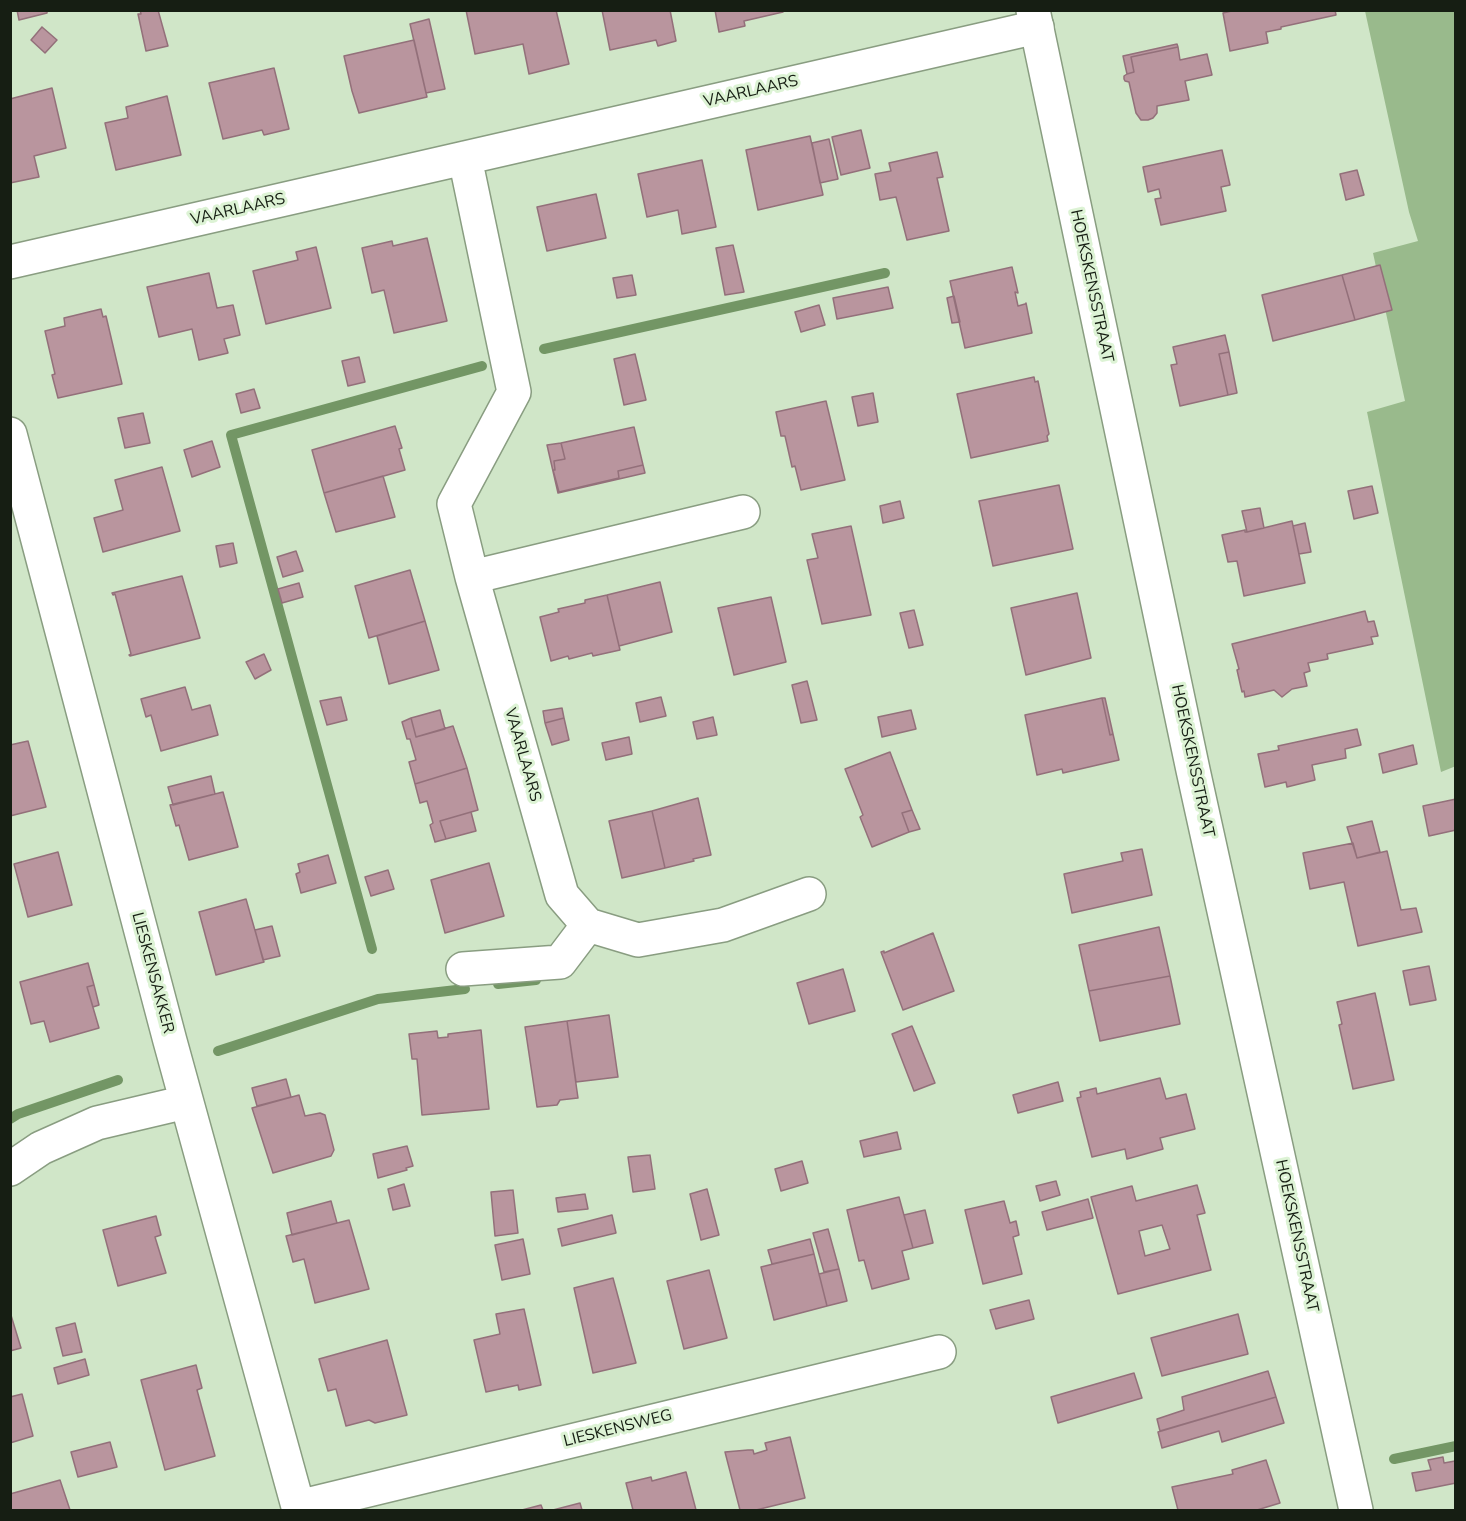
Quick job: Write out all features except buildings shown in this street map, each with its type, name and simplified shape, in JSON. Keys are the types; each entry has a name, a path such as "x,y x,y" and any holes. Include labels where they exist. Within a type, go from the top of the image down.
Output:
{"street":[{"name":"VAARLAARS","path":"10,262 465,158 1035,19"},
{"name":"HOEKSKENSSTRAAT","path":"1035,19 1193,770 1356,1510"},
{"name":"VAARLAARS","path":"465,158 514,392 454,504 472,577 562,895 588,925"},
{"name":"LIESKENSAKKER","path":"10,434 186,1101 298,1509"},
{"path":"472,577 743,512"},
{"path":"463,969 560,962 588,925 638,940 723,925 808,894"},
{"path":"10,1169 41,1148 97,1124 186,1101"},
{"name":"LIESKENSWEG","path":"298,1509 939,1352"}],"green space":[{"path":"1365,11 1455,11 1456,766 1441,772 1367,412 1405,401 1373,253 1418,241 1409,212"}],"waterway":[{"path":"544,349 885,273"},
{"path":"372,949 231,435 482,366"},
{"path":"498,984 536,980"},
{"path":"218,1051 378,999 465,989"},
{"path":"10,1119 18,1114 118,1080"},
{"path":"1394,1459 1456,1446"}]}
